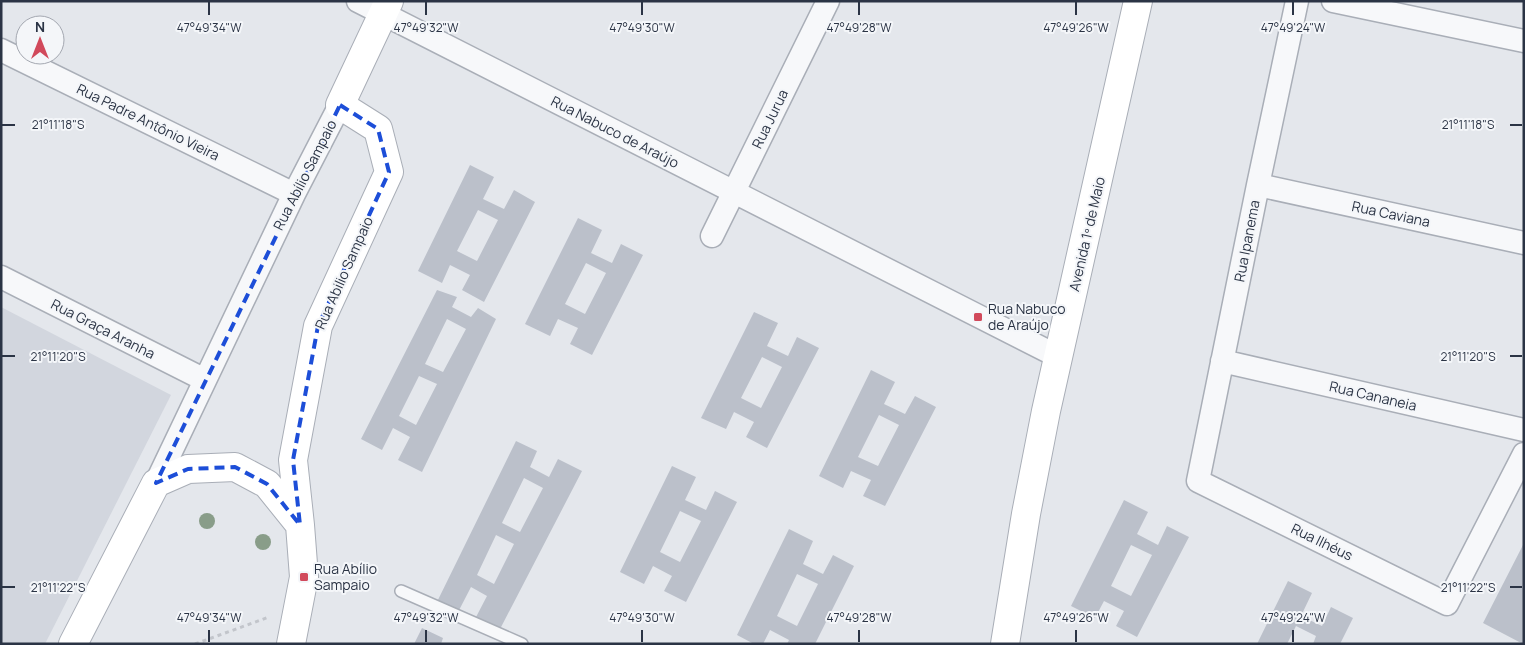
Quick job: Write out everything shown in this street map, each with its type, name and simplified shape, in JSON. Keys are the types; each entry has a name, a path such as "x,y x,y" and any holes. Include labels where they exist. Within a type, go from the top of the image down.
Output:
{"street":[{"name":"Rua Nabuco de Araújo","path":"358,1 386,7 734,193 1060,357"},
{"name":"Rua Jurua","path":"712,236 828,1"},
{"name":"Avenida 1º de Maio","path":"1005,644 1026,514 1046,411 1060,357 1138,1"},
{"name":"Rua Ipanema","path":"1198,481 1297,1"},
{"path":"1333,1 1524,42"},
{"name":"Rua Abílio Sampaio","path":"156,483 386,7"},
{"name":"Rua Padre Antônio Vieira","path":"1,50 294,194"},
{"name":"Rua Abilio Sampaio","path":"291,644 304,577 293,460 318,326 390,172 378,129 340,105"},
{"name":"Rua Caviana","path":"1258,185 1524,244"},
{"name":"Rua Graça Aranha","path":"1,277 205,380"},
{"name":"Rua Cananeia","path":"1222,361 1524,430"},
{"name":"Rua Ilhéus","path":"1198,481 1447,604 1524,454"},
{"path":"73,644 156,483 188,469 235,467 267,484 300,525"}],"lane":[{"path":"401,591 522,644"}],"path":[{"path":"195,644 298,607"}],"highlighted area":[{"path":"340,105 378,129 389,172 318,326 293,460 300,525 267,484 235,467 188,469 156,483"}],"shaded area":[{"path":"1,307 171,395 45,644 1,644"}],"building":[{"path":"470,165 494,177 483,199 504,209 514,190 535,202 484,302 462,290 470,275 450,265 442,283 418,271","holes":["478,210 498,220 477,261 457,251"]},
{"path":"578,218 602,230 591,253 612,263 621,244 643,255 592,355 570,344 578,328 558,319 550,336 525,324","holes":["586,263 606,273 585,314 565,304"]},
{"path":"437,290 457,297 452,307 471,317 478,308 496,319 422,472 398,460 410,437 393,428 382,450 361,439","holes":["447,319 466,329 443,372 425,364","419,376 437,384 416,425 399,416"]},
{"path":"754,312 778,323 767,346 788,356 797,337 819,348 767,448 746,437 754,422 734,412 726,429 701,418","holes":["762,357 782,367 761,408 741,398"]},
{"path":"871,370 895,382 884,404 905,414 915,396 936,407 885,506 863,496 871,480 851,471 843,488 819,476","holes":["879,415 899,425 878,466 858,457"]},
{"path":"516,441 537,451 530,467 549,477 558,459 582,471 499,631 475,619 487,596 471,587 455,618 434,608","holes":["524,478 543,488 520,532 502,523","496,535 514,544 494,584 477,575"]},
{"path":"672,466 696,477 685,500 706,510 715,491 737,502 686,602 664,591 672,576 653,566 644,584 620,572","holes":["680,511 701,521 680,562 660,552"]},
{"path":"1124,500 1148,512 1137,534 1158,545 1167,526 1189,537 1137,637 1116,626 1124,611 1104,601 1095,618 1071,606","holes":["1131,545 1152,555 1131,596 1111,586"]},
{"path":"789,529 813,541 803,564 823,574 833,555 854,566 815,644 787,644 789,640 770,630 763,644 754,644 737,635","holes":["797,574 818,584 797,626 777,616"]},
{"path":"1524,543 1524,644 1523,644 1483,623"},
{"path":"1288,581 1312,593 1301,616 1322,626 1331,607 1353,618 1340,644 1313,644 1316,636 1296,626 1287,644 1257,644"},
{"path":"422,628 443,638 441,644 414,644"}],"place":[{"name":"Rua Nabuco de Araújo","path":"978,317"},
{"name":"Rua Abílio Sampaio","path":"304,577"}]}
